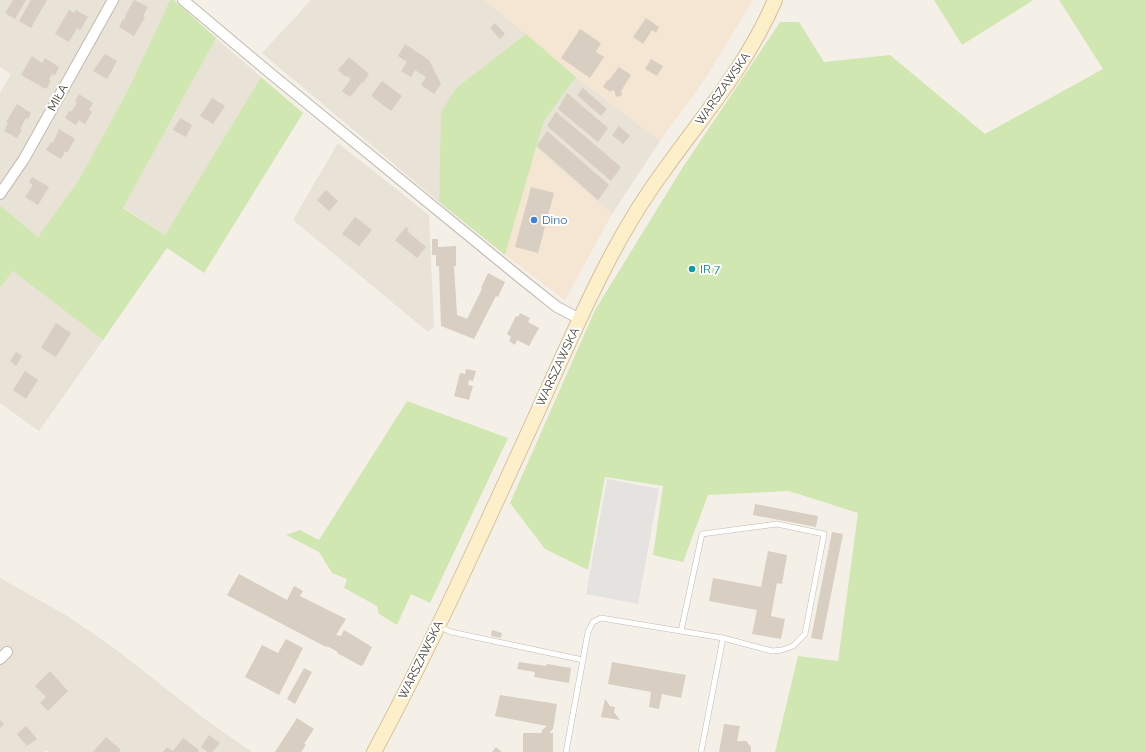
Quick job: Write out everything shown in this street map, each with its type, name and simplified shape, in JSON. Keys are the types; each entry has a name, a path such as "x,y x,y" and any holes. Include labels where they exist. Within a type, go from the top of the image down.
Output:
{"main road":[{"name":"WARSZAWSKA","path":"374,752 401,703 438,626 580,319 612,254 631,220 667,166 730,82 755,40 775,0"}],"street":[{"name":"MIŁA","path":"0,194 24,159 113,0"},
{"path":"183,0 523,280 557,307 580,319"}],"lane":[{"path":"566,752 588,632 593,622 601,618 723,638 772,650 782,650 793,646 805,634 824,534 777,524 702,534 681,631"},
{"path":"438,626 451,632 583,660"},
{"path":"701,752 723,638"}],"shaded area":[{"path":"0,0 170,0 128,90 78,181 38,237 1,206 0,207 0,93 11,74 0,67"},
{"path":"311,0 485,0 526,34 456,88 442,112 439,202 262,53"},
{"path":"485,0 753,0 707,76 660,141 576,77"},
{"path":"216,38 261,77 165,235 123,207"},
{"path":"576,77 660,141 612,214 536,148 544,121"},
{"path":"338,143 429,215 434,327 428,332 293,220"},
{"path":"536,148 612,214 565,300 505,255"},
{"path":"13,270 103,340 39,431 0,403 0,288"},
{"path":"607,479 659,489 638,604 586,594"},
{"path":"0,578 69,617 118,651 206,720 252,752 49,752 46,750 44,752 0,752"}],"green space":[{"path":"170,0 174,0 216,38 123,208 165,235 261,77 303,113 204,273 167,248 103,340 13,271 0,288 0,207 1,206 38,237 78,181 128,90"},
{"path":"934,0 1031,0 1032,1 962,45"},
{"path":"1059,0 1146,0 1146,752 775,752 798,656 838,661 858,513 789,491 708,495 683,562 653,555 663,486 605,477 588,570 545,549 510,503 595,310 683,167 780,22 799,22 824,62 890,55 985,134 1103,69"},
{"path":"526,34 576,77 544,121 505,255 439,202 441,112 456,88"},
{"path":"407,401 508,438 430,603 411,594 397,625 379,614 377,606 344,588 347,579 332,573 319,552 286,535 300,530 319,540"}],"building":[{"path":"13,0 26,0 15,19 5,13"},
{"path":"31,0 47,0 31,28 19,21"},
{"path":"134,0 148,7 143,16 145,17 134,36 119,27 123,19 124,20 126,17 125,16"},
{"path":"69,10 74,13 76,10 88,17 80,30 77,28 69,42 55,34"},
{"path":"646,18 659,27 656,33 652,30 643,44 633,37"},
{"path":"495,23 505,34 500,39 490,28"},
{"path":"580,29 601,43 596,52 604,57 590,78 561,58"},
{"path":"405,44 429,60 441,84 434,94 421,85 426,77 415,70 411,77 401,71 407,62 398,56"},
{"path":"105,54 117,61 107,79 93,71"},
{"path":"32,56 42,63 45,58 59,67 55,75 52,74 49,79 51,81 46,89 21,75"},
{"path":"349,57 369,74 350,97 342,91 351,79 347,76 346,77 338,70"},
{"path":"651,59 663,66 657,76 645,69"},
{"path":"619,67 631,75 621,91 622,95 617,97 615,95 615,91 612,90 611,92 603,87 607,80 608,81"},
{"path":"382,81 402,96 391,111 371,96"},
{"path":"583,88 607,109 601,116 577,95"},
{"path":"567,93 608,128 598,142 558,109"},
{"path":"79,94 93,103 89,110 92,112 85,124 79,120 76,125 65,118 69,111 71,112 77,103 75,102"},
{"path":"212,98 225,106 213,124 200,116"},
{"path":"17,104 31,113 28,119 26,118 20,129 22,130 17,138 4,131 8,123 6,122"},
{"path":"556,112 621,167 611,181 547,126"},
{"path":"180,118 192,125 186,137 173,130"},
{"path":"619,126 630,136 623,144 612,135"},
{"path":"59,129 75,139 67,153 65,151 61,159 46,150 51,142 53,143"},
{"path":"547,131 609,185 598,200 537,146"},
{"path":"32,177 49,187 38,205 25,197 33,185 29,182"},
{"name":"Dino","path":"531,187 554,193 538,253 515,247"},
{"path":"326,190 338,201 329,211 317,200"},
{"path":"355,217 372,230 359,246 342,234"},
{"path":"406,227 409,229 407,231 426,247 417,258 395,240"},
{"path":"432,239 438,239 438,247 456,246 456,266 454,266 457,315 467,319 488,273 505,282 498,297 496,296 474,339 441,326 439,266 436,266 436,255 432,255"},
{"path":"520,313 530,318 528,322 539,328 529,346 517,340 515,345 509,341 511,337 507,334 516,316 518,317"},
{"path":"56,323 71,333 56,357 41,348"},
{"path":"16,352 22,356 16,366 10,361"},
{"path":"466,369 476,371 473,381 469,380 468,385 473,386 469,400 454,396 460,373 465,374"},
{"path":"25,371 38,380 26,399 13,390"},
{"path":"755,504 818,516 816,527 753,515"},
{"path":"832,532 843,534 822,640 811,638"},
{"path":"768,551 787,555 782,584 777,583 771,616 785,619 781,639 752,634 757,610 709,601 713,578 761,587"},
{"path":"239,574 287,600 294,586 303,591 300,596 346,619 336,635 341,636 344,630 372,647 363,665 361,666 327,646 326,647 227,595"},
{"path":"492,630 502,633 501,638 491,636"},
{"path":"286,639 303,648 279,695 245,677 262,645 278,653"},
{"path":"519,662 546,666 547,664 571,668 569,683 534,677 535,672 517,669"},
{"path":"612,662 686,675 681,698 662,694 659,709 649,707 651,692 608,684"},
{"path":"304,668 312,672 295,704 287,699"},
{"path":"50,671 68,691 48,711 40,703 46,697 35,686"},
{"path":"500,695 557,704 553,729 549,733 553,733 553,752 523,752 523,733 542,733 542,730 547,726 495,716"},
{"path":"605,699 610,706 615,707 614,712 620,720 601,717"},
{"path":"297,718 314,729 304,744 306,745 301,752 275,752"},
{"path":"0,720 4,724 0,728"},
{"path":"724,724 740,726 737,741 746,741 751,747 751,752 719,752"},
{"path":"26,726 37,739 27,746 17,734"},
{"path":"209,735 220,743 212,752 208,752 201,747"},
{"path":"106,737 121,750 119,752 93,752"},
{"path":"183,738 199,750 198,752 163,752 167,747 173,751"},
{"path":"496,747 502,752 492,752"}],"place":[{"name":"Dino","path":"534,220"},
{"name":"IR 7","path":"692,269"}]}
